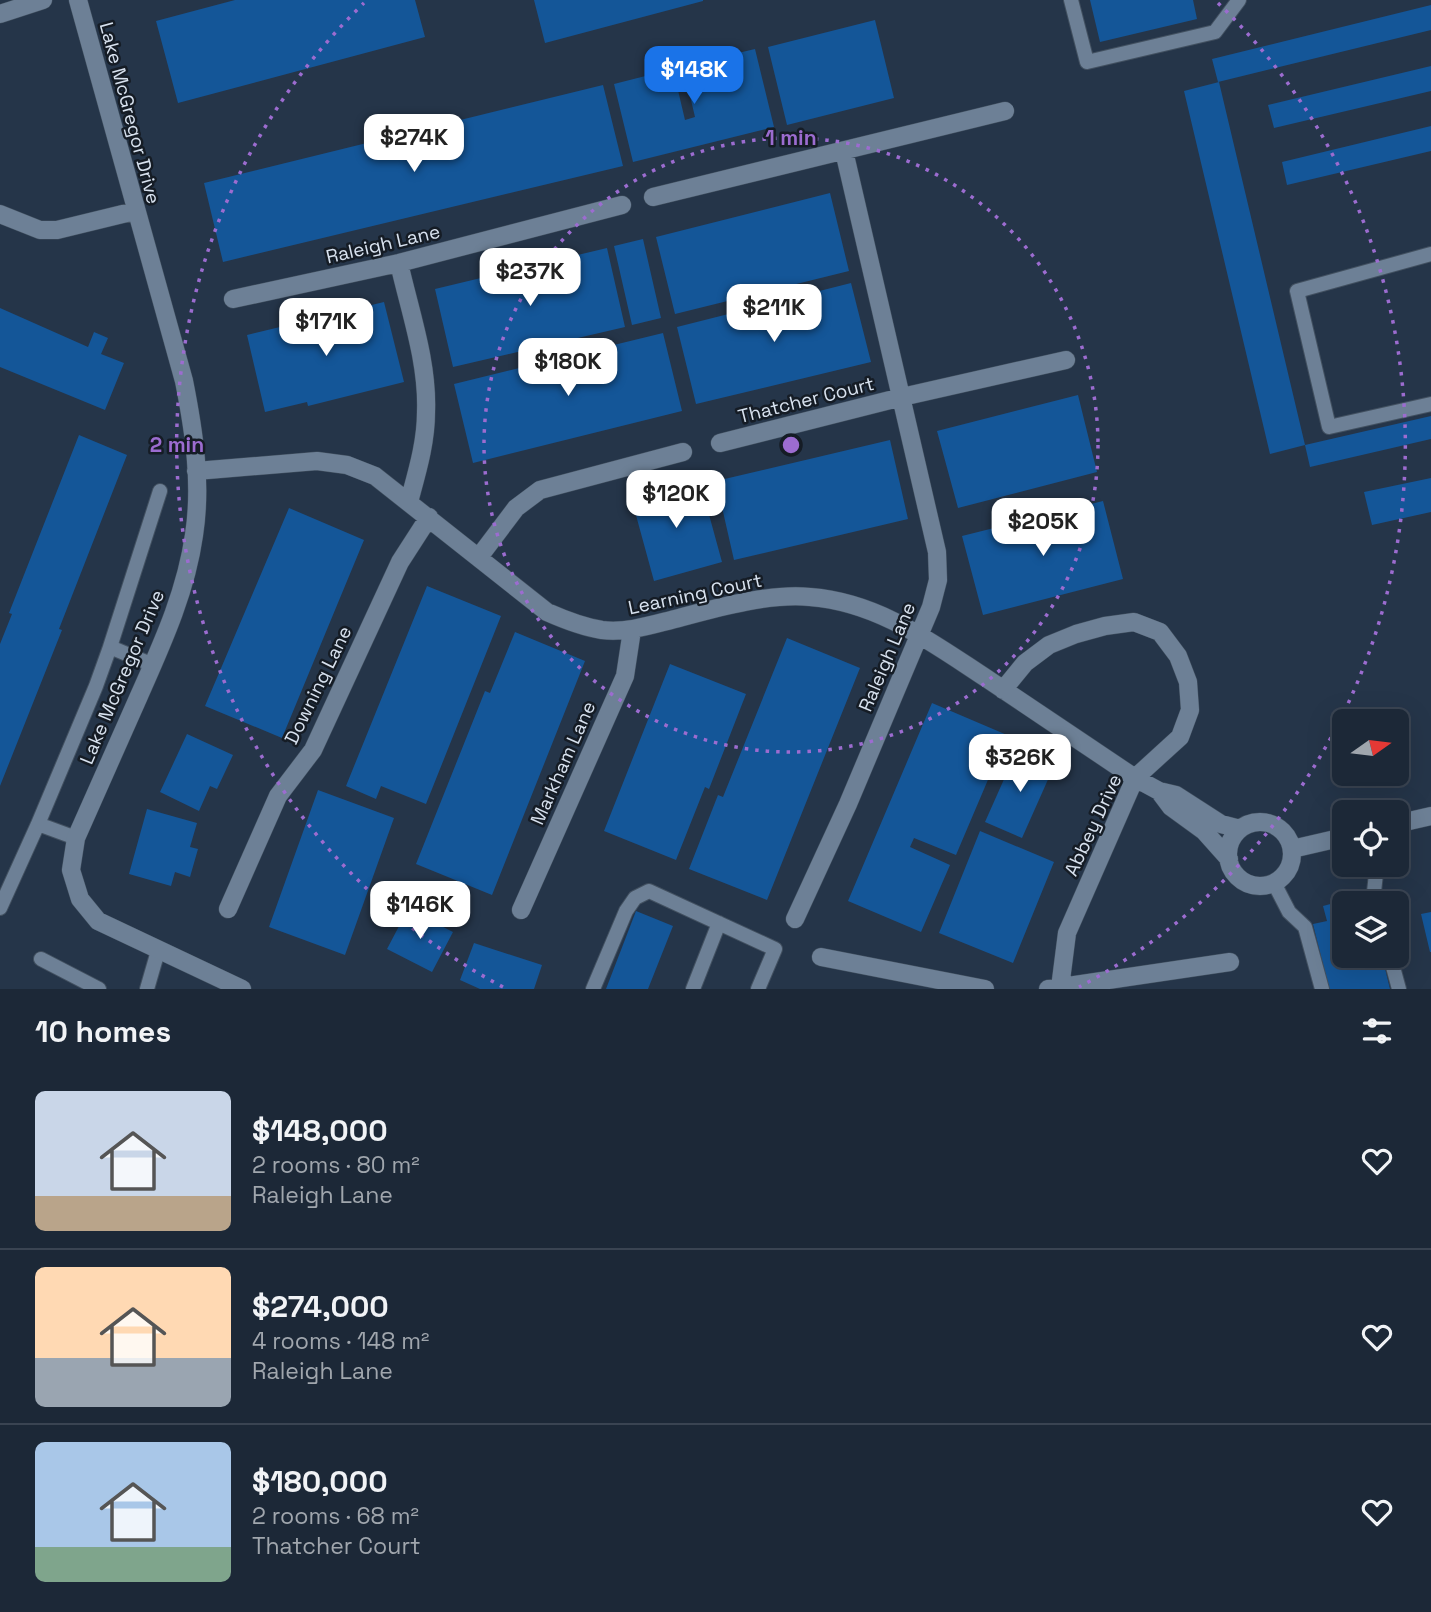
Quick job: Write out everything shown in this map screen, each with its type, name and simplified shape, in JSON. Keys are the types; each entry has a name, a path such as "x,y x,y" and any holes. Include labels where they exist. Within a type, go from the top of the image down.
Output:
{"street":[{"path":"0,14 43,0"},
{"name":"Lake McGregor Drive","path":"78,0 184,381 195,443 196,471 195,532 190,561 172,620 76,838 71,870 80,899 98,921 242,989"},
{"path":"653,197 1005,111"},
{"name":"Raleigh Lane","path":"795,919 848,804 931,607 938,580 937,552 844,151"},
{"name":"Raleigh Lane","path":"233,299 398,263 622,205"},
{"path":"0,214 40,230 57,230 135,211"},
{"path":"398,263 426,384 424,441 409,502"},
{"path":"902,397 1066,360"},
{"name":"Thatcher Court","path":"720,443 902,397"},
{"path":"479,557 516,508 540,489 684,452"},
{"name":"Learning Court","path":"196,471 317,461 347,465 375,476 547,612 572,623 603,630 632,630 718,607 778,598 807,596 867,608 919,635 1135,778 1159,791 1176,795 1221,824 1240,830"},
{"name":"Downing Lane","path":"228,909 278,796 313,750 400,562 429,517"},
{"name":"Abbey Drive","path":"1003,690 1025,663 1049,645 1076,634 1134,622 1160,632 1178,656 1188,682 1190,710 1180,737 1135,778 1067,933 1054,988 1230,962"},
{"name":"Markham Lane","path":"521,910 625,676 632,630"},
{"name":"Learning Court","path":"1159,791 1171,807 1204,831 1229,859 1235,873 1243,881 1253,886 1274,883"},
{"path":"1409,821 1431,816"},
{"path":"1229,859 1231,842 1240,830 1254,823 1274,825 1282,831 1292,849 1289,869 1274,883"},
{"path":"1292,849 1332,840"},
{"path":"821,957 985,989"}],"lane":[{"path":"1072,0 1087,62 1215,32 1239,0"},
{"path":"1431,254 1297,291 1329,427 1431,404"},
{"path":"0,908 38,824 110,647 160,491"},
{"path":"110,647 153,665"},
{"path":"38,824 76,838"},
{"path":"1274,883 1289,912 1306,927 1322,989"},
{"path":"593,989 626,911 635,898 649,891 775,949 758,989"},
{"path":"693,989 719,923"},
{"path":"147,989 158,951"},
{"path":"41,959 99,989"},
{"path":"1394,968 1399,989"}],"building":[{"path":"235,0 415,0 425,37 178,103 156,21"},
{"path":"534,0 703,0 703,1 545,43"},
{"path":"1090,0 1193,0 1197,19 1100,42"},
{"path":"1431,5 1431,30 1218,82 1212,59"},
{"path":"875,20 894,98 787,125 768,47"},
{"path":"755,49 774,127 633,162 614,84 673,69 685,120 695,117 683,66"},
{"path":"1431,66 1431,91 1274,128 1268,105"},
{"path":"1219,82 1305,445 1270,454 1184,91"},
{"path":"603,85 623,166 223,262 204,183"},
{"path":"1431,126 1431,151 1287,185 1282,162"},
{"path":"830,193 849,271 675,314 656,237"},
{"path":"643,239 661,318 632,325 614,246"},
{"path":"607,248 625,327 453,367 435,289"},
{"path":"851,283 871,362 696,404 677,327"},
{"path":"384,302 404,382 308,406 307,402 265,412 247,335"},
{"path":"0,308 88,347 94,332 108,338 101,354 124,363 105,410 0,367"},
{"path":"663,333 682,411 473,463 454,384"},
{"path":"1078,395 1097,472 958,508 937,431"},
{"path":"1431,416 1431,439 1310,467 1305,445"},
{"path":"79,435 127,455 0,786 0,644 12,614 9,613"},
{"path":"890,440 908,519 734,560 716,481"},
{"path":"699,478 722,562 654,581 631,497"},
{"path":"1431,478 1431,512 1372,525 1364,492"},
{"path":"1103,501 1123,579 983,615 962,536"},
{"path":"289,508 364,540 282,738 205,706"},
{"path":"427,586 501,616 426,804 381,786 376,799 346,786"},
{"path":"515,632 585,661 492,895 416,864 485,691 490,693"},
{"path":"787,638 860,668 767,900 689,869 718,795 723,797"},
{"path":"670,664 746,694 709,789 705,787 676,860 604,831"},
{"path":"932,703 1007,735 956,855 914,838 910,847 950,865 921,932 848,901"},
{"path":"187,734 233,755 217,789 210,786 199,811 160,792"},
{"path":"1017,750 1054,766 1022,838 985,822"},
{"path":"318,790 394,818 345,955 269,927"},
{"path":"147,809 197,823 190,847 198,849 190,877 175,872 171,886 129,874"},
{"path":"980,831 1054,862 1013,963 939,933"},
{"path":"1332,904 1332,968 1385,968 1390,989 1329,989 1313,924 1327,921 1323,906"},
{"path":"408,909 453,932 432,972 387,949"},
{"path":"636,911 673,926 648,989 606,989"},
{"path":"1431,912 1431,952 1430,952 1421,914"},
{"path":"474,943 542,965 534,989 480,989 460,980"}]}
